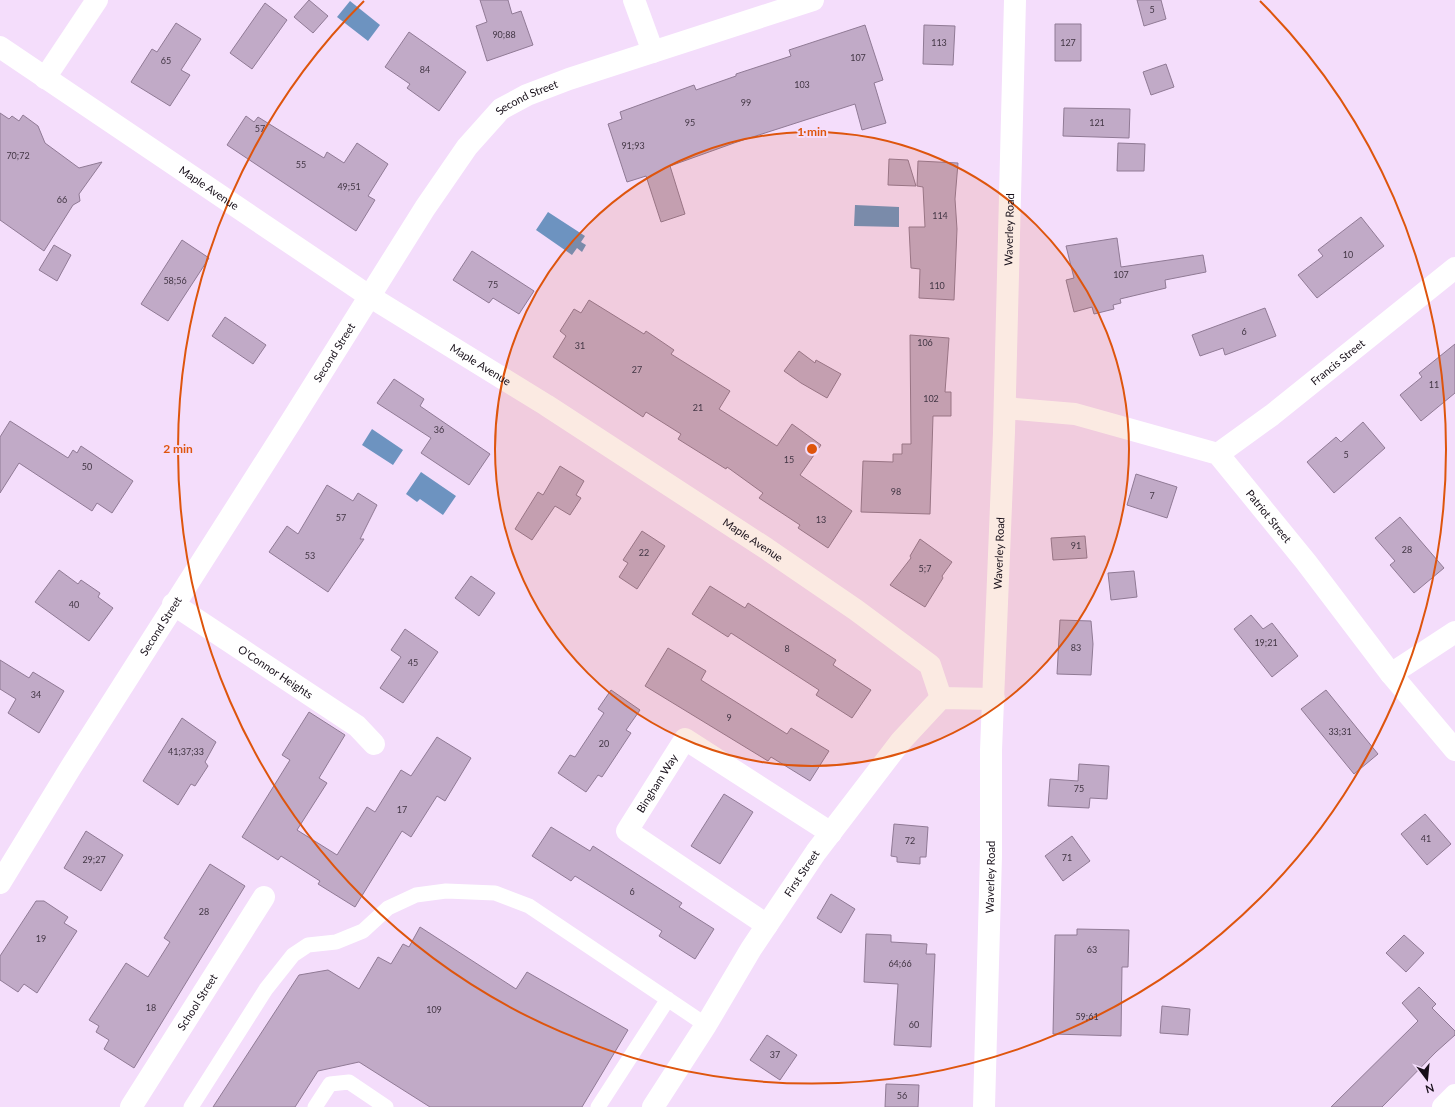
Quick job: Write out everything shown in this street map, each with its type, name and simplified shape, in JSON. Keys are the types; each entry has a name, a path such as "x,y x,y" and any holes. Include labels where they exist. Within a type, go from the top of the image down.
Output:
{"street":[{"path":"45,78 97,0"},
{"path":"634,0 653,52"},
{"name":"Second Street","path":"0,883 71,766 173,604 292,420 445,178 467,147 501,109 534,92 812,0"},
{"name":"Waverley Road","path":"984,1107 994,699 1013,152 1015,0"},
{"name":"Maple Avenue","path":"0,47 369,296 546,405 767,549 856,610 930,665 941,698"},
{"name":"Francis Street","path":"1218,454 1278,410 1455,268"},
{"path":"1005,408 1075,414 1218,454"},
{"name":"Patriot Street","path":"1218,454 1306,562 1391,674 1455,750"},
{"name":"O'Connor Heights","path":"173,604 356,726 374,744"},
{"path":"1391,674 1455,632"},
{"path":"941,698 994,699"},
{"name":"First Street","path":"653,1107 706,1025 767,925 831,833 901,741 941,698"},
{"name":"Bingham Way","path":"767,925 627,831 686,740 831,833"},
{"name":"School Street","path":"131,1107 264,897"},
{"path":"1444,1107 1455,1095"}],"lane":[{"path":"191,1107 266,989 293,956 308,945 336,942 363,931 388,908 416,895 446,891 494,893 529,906 706,1025"},
{"path":"598,1107 668,999"},
{"path":"315,1107 330,1084 349,1082 386,1107"}],"water":[{"path":"350,1 380,25 368,41 337,17"},
{"path":"855,205 899,207 899,227 854,226"},
{"path":"548,212 585,236 581,242 586,245 582,252 577,248 572,255 536,230"},
{"path":"372,429 403,450 393,465 362,445"},
{"path":"421,472 456,496 443,515 420,499 417,502 406,494"}],"building":[{"path":"309,0 328,16 313,33 294,17"},
{"path":"480,0 508,0 512,14 521,11 533,45 487,61 476,26 487,22"},
{"path":"1137,0 1161,0 1166,19 1144,26"},
{"path":"265,3 287,20 252,69 230,53"},
{"path":"176,23 201,39 181,70 190,75 170,106 131,82 152,49 157,52"},
{"path":"1055,24 1081,24 1081,61 1055,61"},
{"path":"865,25 883,80 874,83 886,123 862,130 855,104 734,143 670,166 685,214 661,222 646,176 627,182 608,124 622,119 620,112 694,85 696,90 736,76 736,74 791,56 789,50"},
{"path":"924,25 955,26 953,65 923,64"},
{"path":"409,32 466,72 439,111 407,88 410,84 385,67"},
{"path":"1166,64 1174,87 1151,95 1143,72"},
{"path":"1064,108 1130,109 1129,138 1063,136"},
{"path":"0,113 9,119 12,116 19,121 23,115 38,126 45,143 79,168 102,162 79,194 80,201 73,205 44,251 0,220"},
{"path":"246,116 254,122 258,117 324,158 327,152 344,163 357,143 388,164 368,196 375,200 356,231 227,145"},
{"path":"1118,143 1145,144 1144,171 1117,171"},
{"path":"889,159 908,160 916,186 888,185"},
{"path":"918,161 958,163 955,199 957,229 954,300 919,298 920,269 911,268 909,227 925,227 923,187 917,186"},
{"path":"1361,217 1384,246 1317,298 1298,275 1323,256 1318,250"},
{"path":"1117,238 1121,267 1203,255 1206,272 1165,280 1166,288 1120,299 1121,303 1113,305 1114,309 1094,314 1092,307 1074,312 1066,280 1074,278 1066,246"},
{"path":"182,240 209,258 168,321 141,304"},
{"path":"54,245 71,255 57,281 39,270"},
{"path":"472,251 534,291 519,314 493,298 489,303 453,280"},
{"path":"589,300 644,334 646,331 674,350 671,354 730,391 719,409 777,446 792,424 821,445 800,475 852,511 828,548 798,528 800,525 759,498 763,493 727,467 726,469 678,439 681,434 646,412 643,417 553,357 566,336 560,331 574,309 581,313"},
{"path":"1265,308 1276,336 1225,355 1223,348 1200,356 1192,335"},
{"path":"225,317 266,345 253,364 212,336"},
{"path":"910,335 949,338 945,392 951,392 951,416 933,416 930,514 861,512 863,461 893,462 893,454 902,454 902,444 911,444"},
{"path":"1455,344 1455,393 1421,421 1400,395 1422,377 1419,373"},
{"path":"799,351 815,363 816,360 841,374 827,398 784,371"},
{"path":"394,379 424,399 420,406 490,454 469,485 421,453 431,438 377,403"},
{"path":"10,421 68,458 73,450 77,453 81,446 133,481 112,513 97,503 92,511 19,463 0,493 0,437"},
{"path":"1363,422 1385,448 1334,493 1307,462 1336,437 1341,442"},
{"path":"560,466 584,481 576,495 581,498 570,515 555,506 532,540 515,529 538,492 543,495"},
{"path":"1136,474 1177,487 1167,518 1127,505"},
{"path":"327,485 353,501 358,493 377,505 360,539 364,539 328,592 269,552 287,526 298,534"},
{"path":"1400,517 1444,568 1414,593 1390,565 1395,561 1375,538"},
{"path":"642,531 665,546 637,589 619,577 628,563 623,560"},
{"path":"1085,536 1087,558 1053,560 1051,538"},
{"path":"920,539 952,562 942,576 943,578 925,607 890,585 911,558 910,556"},
{"path":"59,570 78,584 81,580 100,593 98,597 113,608 89,641 35,602"},
{"path":"1134,571 1137,597 1111,600 1108,573"},
{"path":"471,576 495,593 479,616 455,598"},
{"path":"710,586 745,608 748,603 836,660 833,665 871,690 852,718 816,695 819,690 731,633 728,637 692,614"},
{"path":"1251,615 1263,629 1272,623 1298,656 1272,677 1234,629"},
{"path":"1060,620 1091,621 1093,644 1091,675 1057,674"},
{"path":"405,629 438,652 403,703 380,688 401,657 391,650"},
{"path":"668,648 706,671 701,680 787,734 791,728 829,751 810,781 771,757 768,761 645,686"},
{"path":"0,660 29,678 33,672 64,691 39,733 8,713 16,699 0,689"},
{"path":"611,690 640,710 626,730 631,733 602,777 598,775 586,792 558,773 570,755 575,757 604,713 598,709"},
{"path":"1326,690 1378,754 1354,774 1301,709"},
{"path":"309,712 345,735 319,778 327,783 297,830 337,855 367,807 375,812 401,770 411,776 437,737 471,758 445,801 437,796 411,837 402,831 355,907 318,884 320,881 281,856 278,860 242,837 290,760 282,755"},
{"path":"182,718 216,742 205,762 208,766 195,786 191,784 178,805 143,781"},
{"path":"1079,764 1109,766 1107,799 1090,798 1089,808 1048,806 1050,779 1078,781"},
{"path":"724,794 753,812 720,864 691,846"},
{"path":"1425,814 1451,844 1427,865 1401,834"},
{"path":"894,824 928,827 926,857 920,857 920,864 897,862 897,857 891,856"},
{"path":"551,827 590,851 593,846 682,903 679,907 714,929 695,959 659,936 662,931 575,876 571,881 532,856"},
{"path":"86,831 123,855 101,891 64,868"},
{"path":"1072,836 1090,861 1063,881 1045,856"},
{"path":"210,864 245,886 134,1068 104,1049 109,1040 96,1032 99,1026 89,1020 126,963 148,977 170,942 164,938"},
{"path":"831,894 855,909 841,933 817,918"},
{"path":"36,901 44,901 68,917 64,923 77,931 37,993 24,984 18,992 0,980 0,956"},
{"path":"420,927 516,989 527,972 628,1030 582,1107 430,1107 359,1062 318,1071 295,1107 213,1107 299,975 328,970 359,989 378,957 391,964 403,944 409,947"},
{"path":"1077,929 1129,930 1128,967 1122,967 1121,1036 1053,1034 1055,935 1077,935"},
{"path":"866,934 891,935 891,942 927,944 926,954 935,954 931,1047 894,1045 898,984 864,982"},
{"path":"1404,935 1424,953 1406,972 1386,953"},
{"path":"1419,987 1436,1004 1432,1008 1455,1031 1455,1035 1436,1052 1382,1107 1331,1107 1418,1021 1402,1003"},
{"path":"1162,1006 1190,1009 1188,1035 1160,1033"},
{"path":"767,1035 797,1055 780,1080 750,1060"},
{"path":"886,1084 919,1085 918,1107 885,1107"}]}
